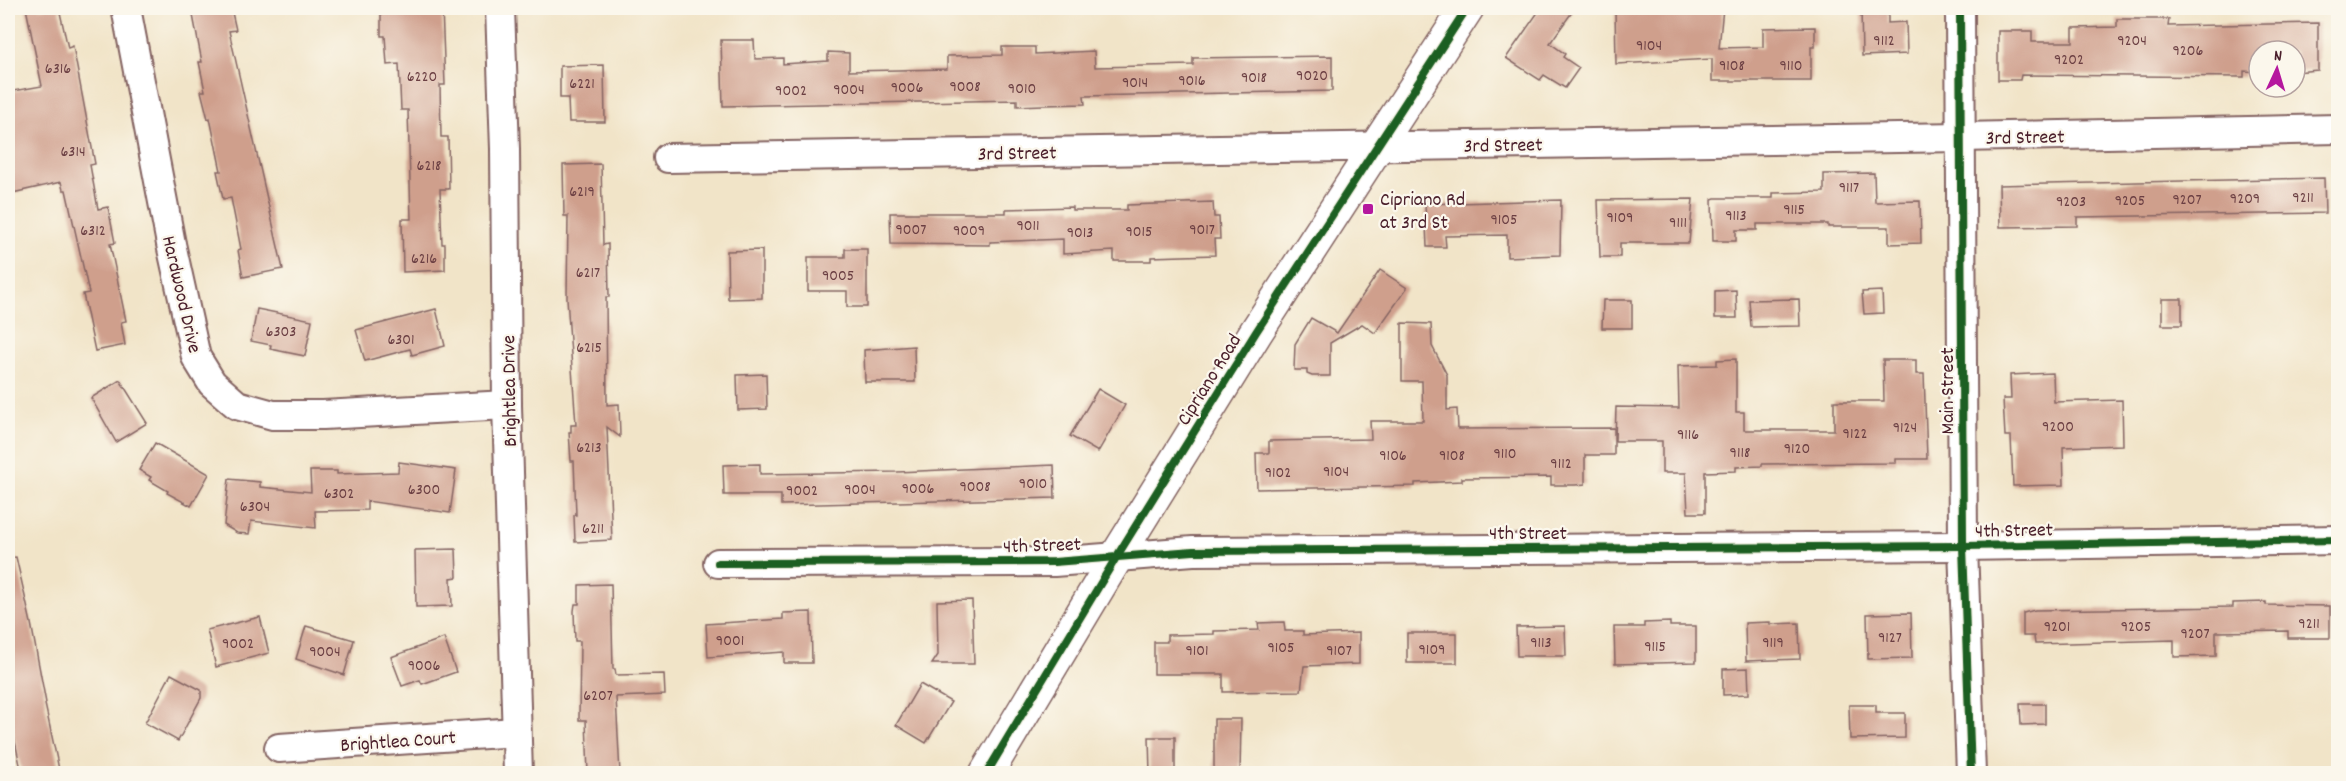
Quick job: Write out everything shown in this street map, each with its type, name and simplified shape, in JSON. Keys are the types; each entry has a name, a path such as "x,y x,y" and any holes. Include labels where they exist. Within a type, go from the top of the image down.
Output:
{"street":[{"name":"Hardwood Drive","path":"126,8 171,244 196,357 212,383 237,405 273,415 323,415 507,405"},
{"name":"Brightlea Drive","path":"500,8 505,149 507,405 514,573 518,774"},
{"name":"Cipriano Road","path":"986,774 1117,556 1376,146 1467,8"},
{"name":"Main Street","path":"1960,8 1963,546 1971,774"},
{"name":"3rd Street","path":"668,158 2338,129"},
{"name":"4th Street","path":"718,563 1054,562 1194,551 1963,546 2338,540"},
{"name":"Brightlea Court","path":"279,748 516,732"}],"building":[{"path":"26,8 59,8 68,48 73,46 95,164 90,165 98,209 108,207 115,243 110,244 126,321 121,322 125,345 95,351 83,294 89,293 66,190 63,190 61,182 8,194 8,92 42,86"},
{"path":"194,8 231,8 236,30 229,31 283,269 243,277 238,250 241,249 231,198 223,199 217,171 221,171 210,118 208,119 201,91 205,91 192,10 195,10"},
{"path":"381,8 442,8 445,85 440,85 441,137 448,137 449,189 440,189 445,270 403,272 402,219 411,219 408,110 401,110 399,64 387,65 385,36 381,36"},
{"path":"1541,8 1575,8 1550,43 1565,54 1563,57 1579,68 1565,88 1544,75 1540,80 1506,58"},
{"path":"1615,8 1723,8 1719,48 1763,47 1763,28 1815,27 1815,47 1811,47 1811,81 1712,81 1712,59 1616,64"},
{"path":"1861,8 1888,8 1888,23 1906,22 1907,54 1862,56"},
{"path":"2117,19 2169,19 2168,26 2318,23 2318,70 2307,71 2307,39 2247,39 2247,71 2244,71 2244,77 2021,75 2020,80 1998,80 1998,31 2032,31 2032,42 2073,42 2073,28 2117,27"},
{"path":"721,40 754,40 755,59 783,58 783,64 828,61 828,52 849,53 849,71 947,69 947,56 1002,55 1002,47 1035,47 1035,54 1094,51 1095,67 1193,65 1193,58 1332,56 1332,91 1084,96 1085,104 1017,106 1017,100 723,106"},
{"path":"604,65 605,122 569,122 568,98 560,98 560,66"},
{"path":"601,164 603,245 608,244 607,405 619,404 620,437 607,427 612,540 575,542 574,461 571,461 569,432 571,432 571,425 576,425 567,298 568,216 564,216 563,165"},
{"path":"1874,173 1875,202 1920,201 1921,243 1889,244 1889,227 1828,227 1828,224 1757,224 1757,230 1736,230 1736,241 1713,241 1712,199 1773,198 1773,193 1824,192 1824,174"},
{"path":"2324,178 2325,213 2077,217 2077,226 2000,227 1999,185"},
{"path":"1693,199 1689,243 1620,243 1620,257 1600,257 1598,200"},
{"path":"1561,200 1560,255 1507,257 1507,235 1445,236 1446,247 1427,247 1425,204"},
{"path":"1213,202 1214,217 1219,217 1220,239 1214,239 1215,255 1151,257 1151,261 1114,261 1114,251 1063,254 1063,239 990,242 990,245 891,244 890,213 1006,213 1006,209 1072,207 1072,210 1127,210 1127,205"},
{"path":"845,249 867,249 867,307 847,307 847,291 808,291 808,257 845,257"},
{"path":"762,250 762,298 728,299 727,251"},
{"path":"1380,270 1407,288 1375,333 1362,324 1330,343 1330,376 1312,376 1307,374 1307,370 1294,370 1295,344 1311,318 1337,333"},
{"path":"1736,290 1737,318 1715,318 1715,291"},
{"path":"1882,291 1883,313 1864,314 1862,292"},
{"path":"1799,299 1800,326 1751,327 1749,300"},
{"path":"2162,299 2182,299 2182,325 2162,325"},
{"path":"1603,300 1632,300 1632,328 1602,328"},
{"path":"257,309 312,320 305,356 270,349 271,345 251,341"},
{"path":"436,309 445,346 412,355 410,349 365,361 356,330"},
{"path":"1402,323 1431,324 1432,346 1447,375 1447,410 1457,409 1458,429 1614,428 1614,455 1585,455 1585,484 1575,485 1551,485 1551,477 1462,478 1462,481 1415,483 1415,486 1257,489 1256,453 1269,453 1269,441 1371,439 1370,421 1423,421 1422,381 1402,381"},
{"path":"914,346 915,382 865,382 864,350"},
{"path":"1736,359 1736,412 1744,412 1744,430 1834,430 1834,401 1884,401 1883,360 1916,360 1916,374 1924,374 1927,459 1896,459 1896,463 1762,464 1762,466 1736,467 1736,471 1705,472 1705,513 1688,513 1686,473 1662,473 1662,441 1615,441 1616,407 1679,408 1678,366 1717,365 1717,360"},
{"path":"2053,373 2054,402 2122,400 2123,445 2063,447 2064,485 2013,486 2011,436 2005,436 2003,399 2011,399 2010,375"},
{"path":"766,374 767,409 738,410 737,375"},
{"path":"120,380 147,423 116,442 91,398"},
{"path":"1098,389 1125,405 1098,452 1070,436"},
{"path":"155,443 209,474 191,506 167,493 168,491 149,480 151,477 139,470"},
{"path":"399,462 456,470 450,513 367,501 367,510 315,511 316,528 251,521 249,534 237,533 224,525 229,479 260,482 260,487 311,492 310,471 337,471 337,474 398,472"},
{"path":"760,464 760,474 897,472 1054,465 1055,498 781,505 781,495 724,495 723,465"},
{"path":"456,549 457,577 451,578 452,606 416,607 415,550"},
{"path":"16,557 60,774 22,774 14,737 8,701 8,558"},
{"path":"611,584 613,669 616,675 664,674 665,695 616,697 620,774 588,774 586,720 579,720 580,641 575,641 574,611 575,604 579,604 579,585"},
{"path":"972,600 974,664 932,664 938,655 937,601"},
{"path":"2266,602 2266,605 2330,606 2330,638 2288,638 2288,631 2216,632 2216,656 2174,657 2174,640 2035,644 2034,636 2023,636 2023,613 2035,610 2233,607 2233,603"},
{"path":"811,612 812,663 784,663 784,652 708,657 706,624 783,619 783,613"},
{"path":"1911,613 1912,658 1868,659 1867,614"},
{"path":"260,617 269,653 216,667 207,630"},
{"path":"1284,622 1285,631 1303,631 1303,635 1359,633 1359,664 1304,666 1301,691 1223,692 1223,674 1154,674 1154,642 1167,642 1167,635 1259,630 1258,623"},
{"path":"1670,622 1670,626 1696,626 1696,662 1615,664 1614,627 1644,627 1644,623"},
{"path":"1770,622 1770,624 1799,623 1800,659 1746,661 1745,623"},
{"path":"306,626 354,640 344,675 296,659"},
{"path":"1565,626 1566,656 1517,656 1516,627"},
{"path":"1407,633 1457,633 1457,663 1407,663"},
{"path":"444,638 456,672 422,684 420,680 402,686 391,657"},
{"path":"1748,668 1749,694 1723,695 1723,669"},
{"path":"171,674 201,690 201,698 178,741 145,723"},
{"path":"920,684 951,702 926,743 896,725"},
{"path":"2020,704 2045,704 2045,724 2021,725"},
{"path":"1849,705 1876,705 1876,713 1905,713 1905,738 1850,739"},
{"path":"1214,719 1241,719 1240,774 1214,774"},
{"path":"1149,737 1175,737 1175,774 1150,774"}],"cycle path":[{"path":"986,774 1117,556 1256,332 1467,8"},
{"path":"1960,8 1963,546 1971,774"},
{"path":"718,563 1054,562 1193,551 1963,546 2338,540"}],"place":[{"name":"Cipriano Rd at 3rd St","path":"1368,209"}]}
